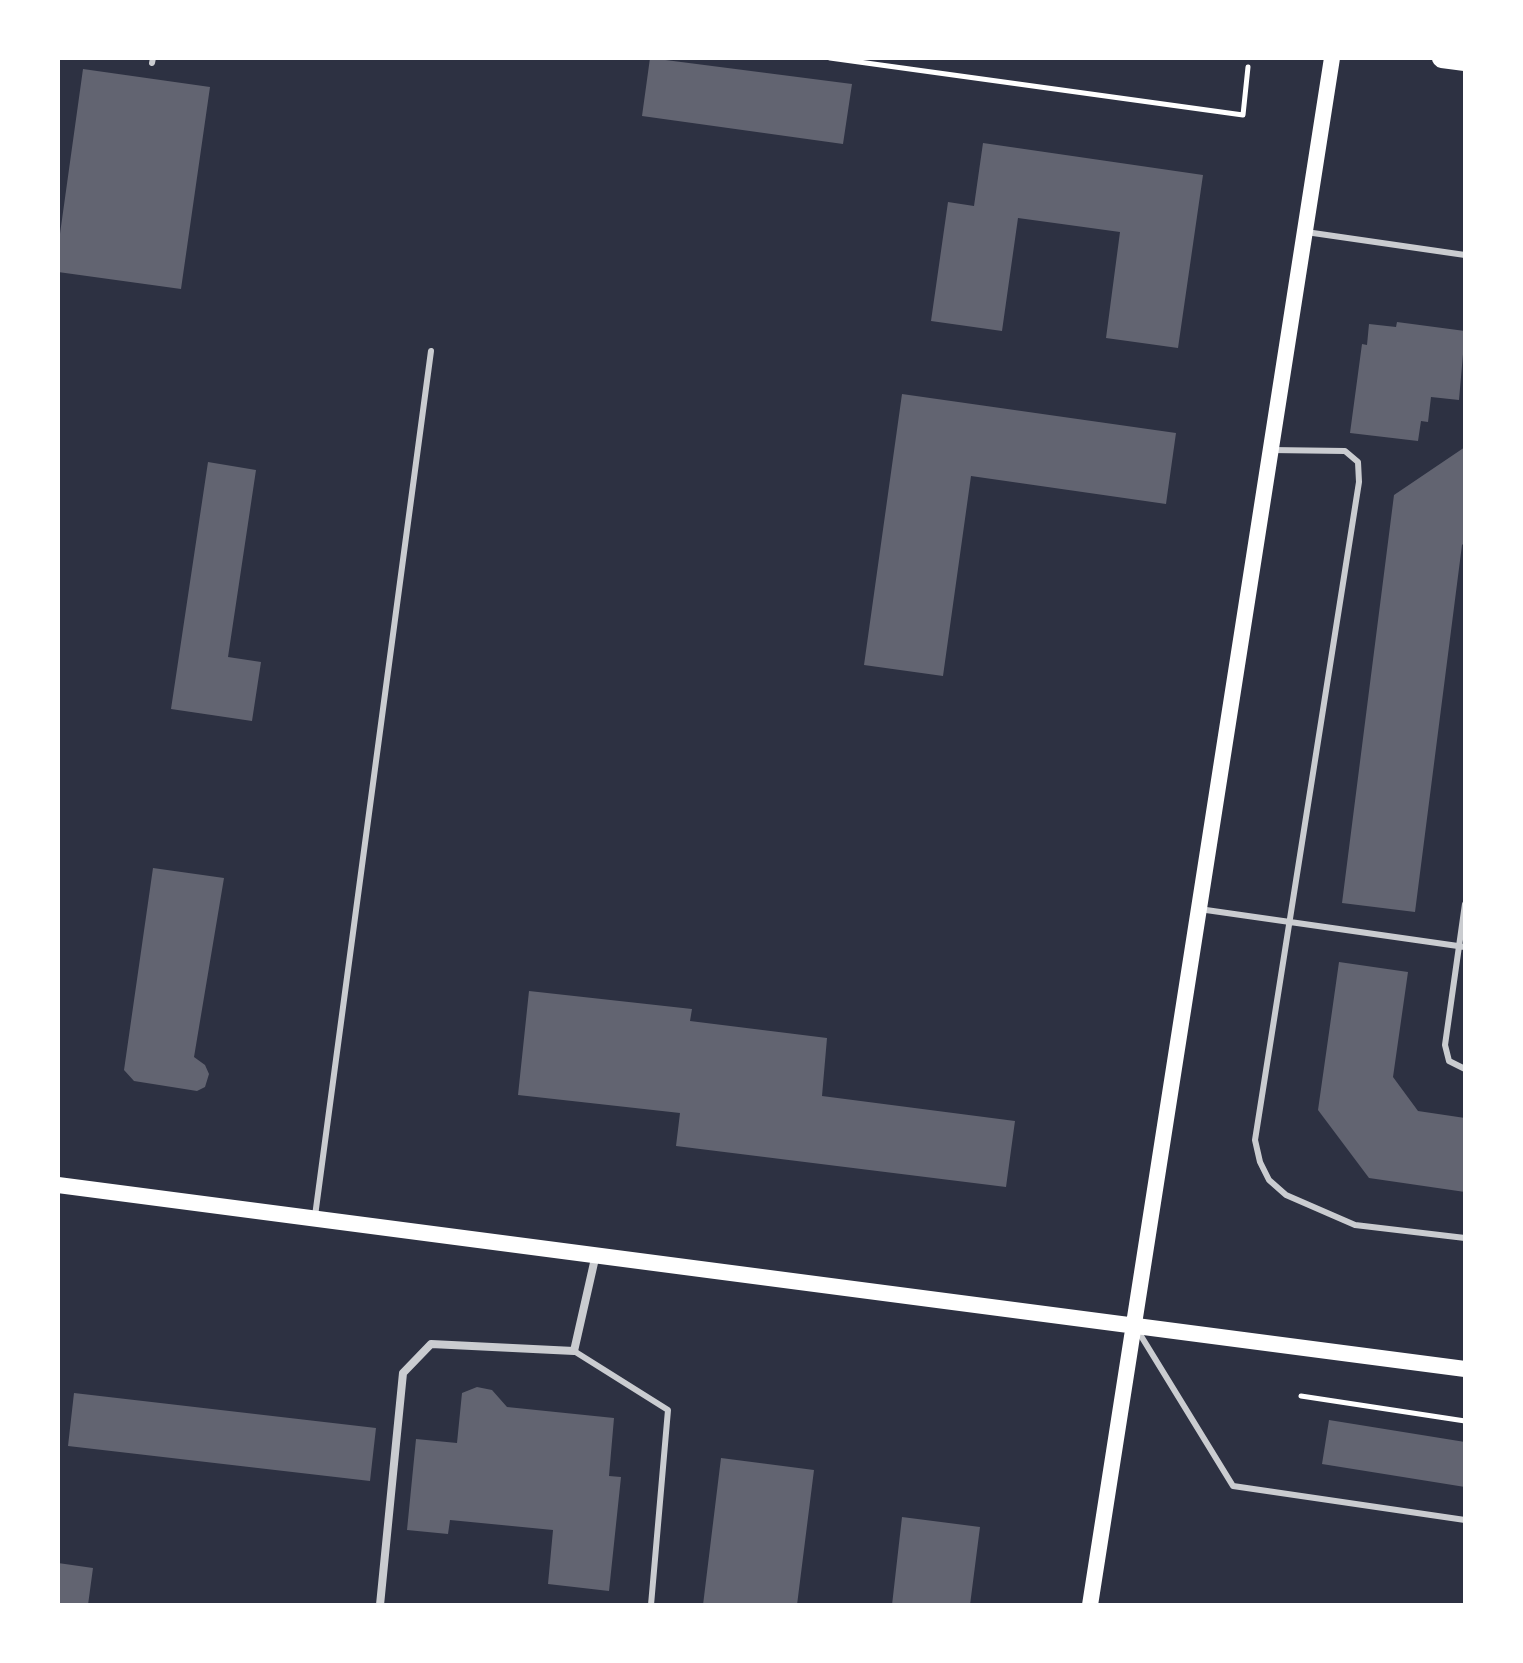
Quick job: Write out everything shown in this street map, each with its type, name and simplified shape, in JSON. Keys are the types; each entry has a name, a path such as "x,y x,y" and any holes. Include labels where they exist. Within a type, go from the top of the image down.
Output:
{"main road":[{"path":"1090,1605 1332,58"},
{"path":"1442,58 1465,61"},
{"path":"58,1185 315,1216 1465,1369"}],"street":[{"path":"380,1605 403,1373 431,1344 574,1351 596,1253"}],"lane":[{"path":"1306,232 1465,255"},
{"path":"315,1216 431,351"},
{"path":"1271,450 1345,451 1358,462 1359,482 1255,1140 1269,1180 1286,1195 1355,1225 1465,1238"},
{"path":"1465,904 1462,946 1445,1045 1449,1061 1465,1069"},
{"path":"1199,909 1462,946"},
{"path":"1134,1325 1233,1486 1465,1520"},
{"path":"574,1351 668,1410 651,1605"}],"path":[{"path":"830,58 1243,115 1248,67"},
{"path":"1301,1396 1465,1421"}],"building":[{"path":"650,58 852,84 843,144 642,116"},
{"path":"83,69 210,87 181,289 58,272 58,248"},
{"path":"983,143 1203,175 1178,348 1106,338 1120,232 1018,218 1002,331 931,321 948,202 974,206"},
{"path":"1397,322 1465,331 1459,400 1431,397 1428,422 1421,421 1418,441 1350,433 1362,344 1367,345 1369,324 1396,327"},
{"path":"902,394 1176,433 1166,504 971,476 943,676 864,665"},
{"path":"1465,447 1465,542 1462,545 1415,912 1342,903 1394,495"},
{"path":"208,462 256,470 228,657 261,662 252,721 171,709"},
{"path":"153,868 224,878 194,1057 205,1065 209,1074 205,1087 197,1091 134,1081 124,1070"},
{"path":"1339,962 1408,972 1393,1077 1418,1111 1465,1118 1465,1192 1369,1178 1318,1110"},
{"path":"529,991 692,1009 690,1021 827,1038 822,1096 1015,1121 1006,1187 676,1146 680,1113 518,1095"},
{"path":"477,1387 492,1390 507,1407 614,1418 609,1476 621,1477 609,1591 548,1584 553,1530 450,1520 448,1534 407,1530 416,1439 457,1443 462,1393"},
{"path":"74,1393 376,1428 370,1481 68,1446"},
{"path":"1329,1420 1465,1442 1465,1487 1322,1464"},
{"path":"721,1458 814,1470 797,1605 703,1605"},
{"path":"902,1517 980,1527 970,1605 892,1605"},
{"path":"58,1563 93,1568 88,1605 58,1605"}]}
